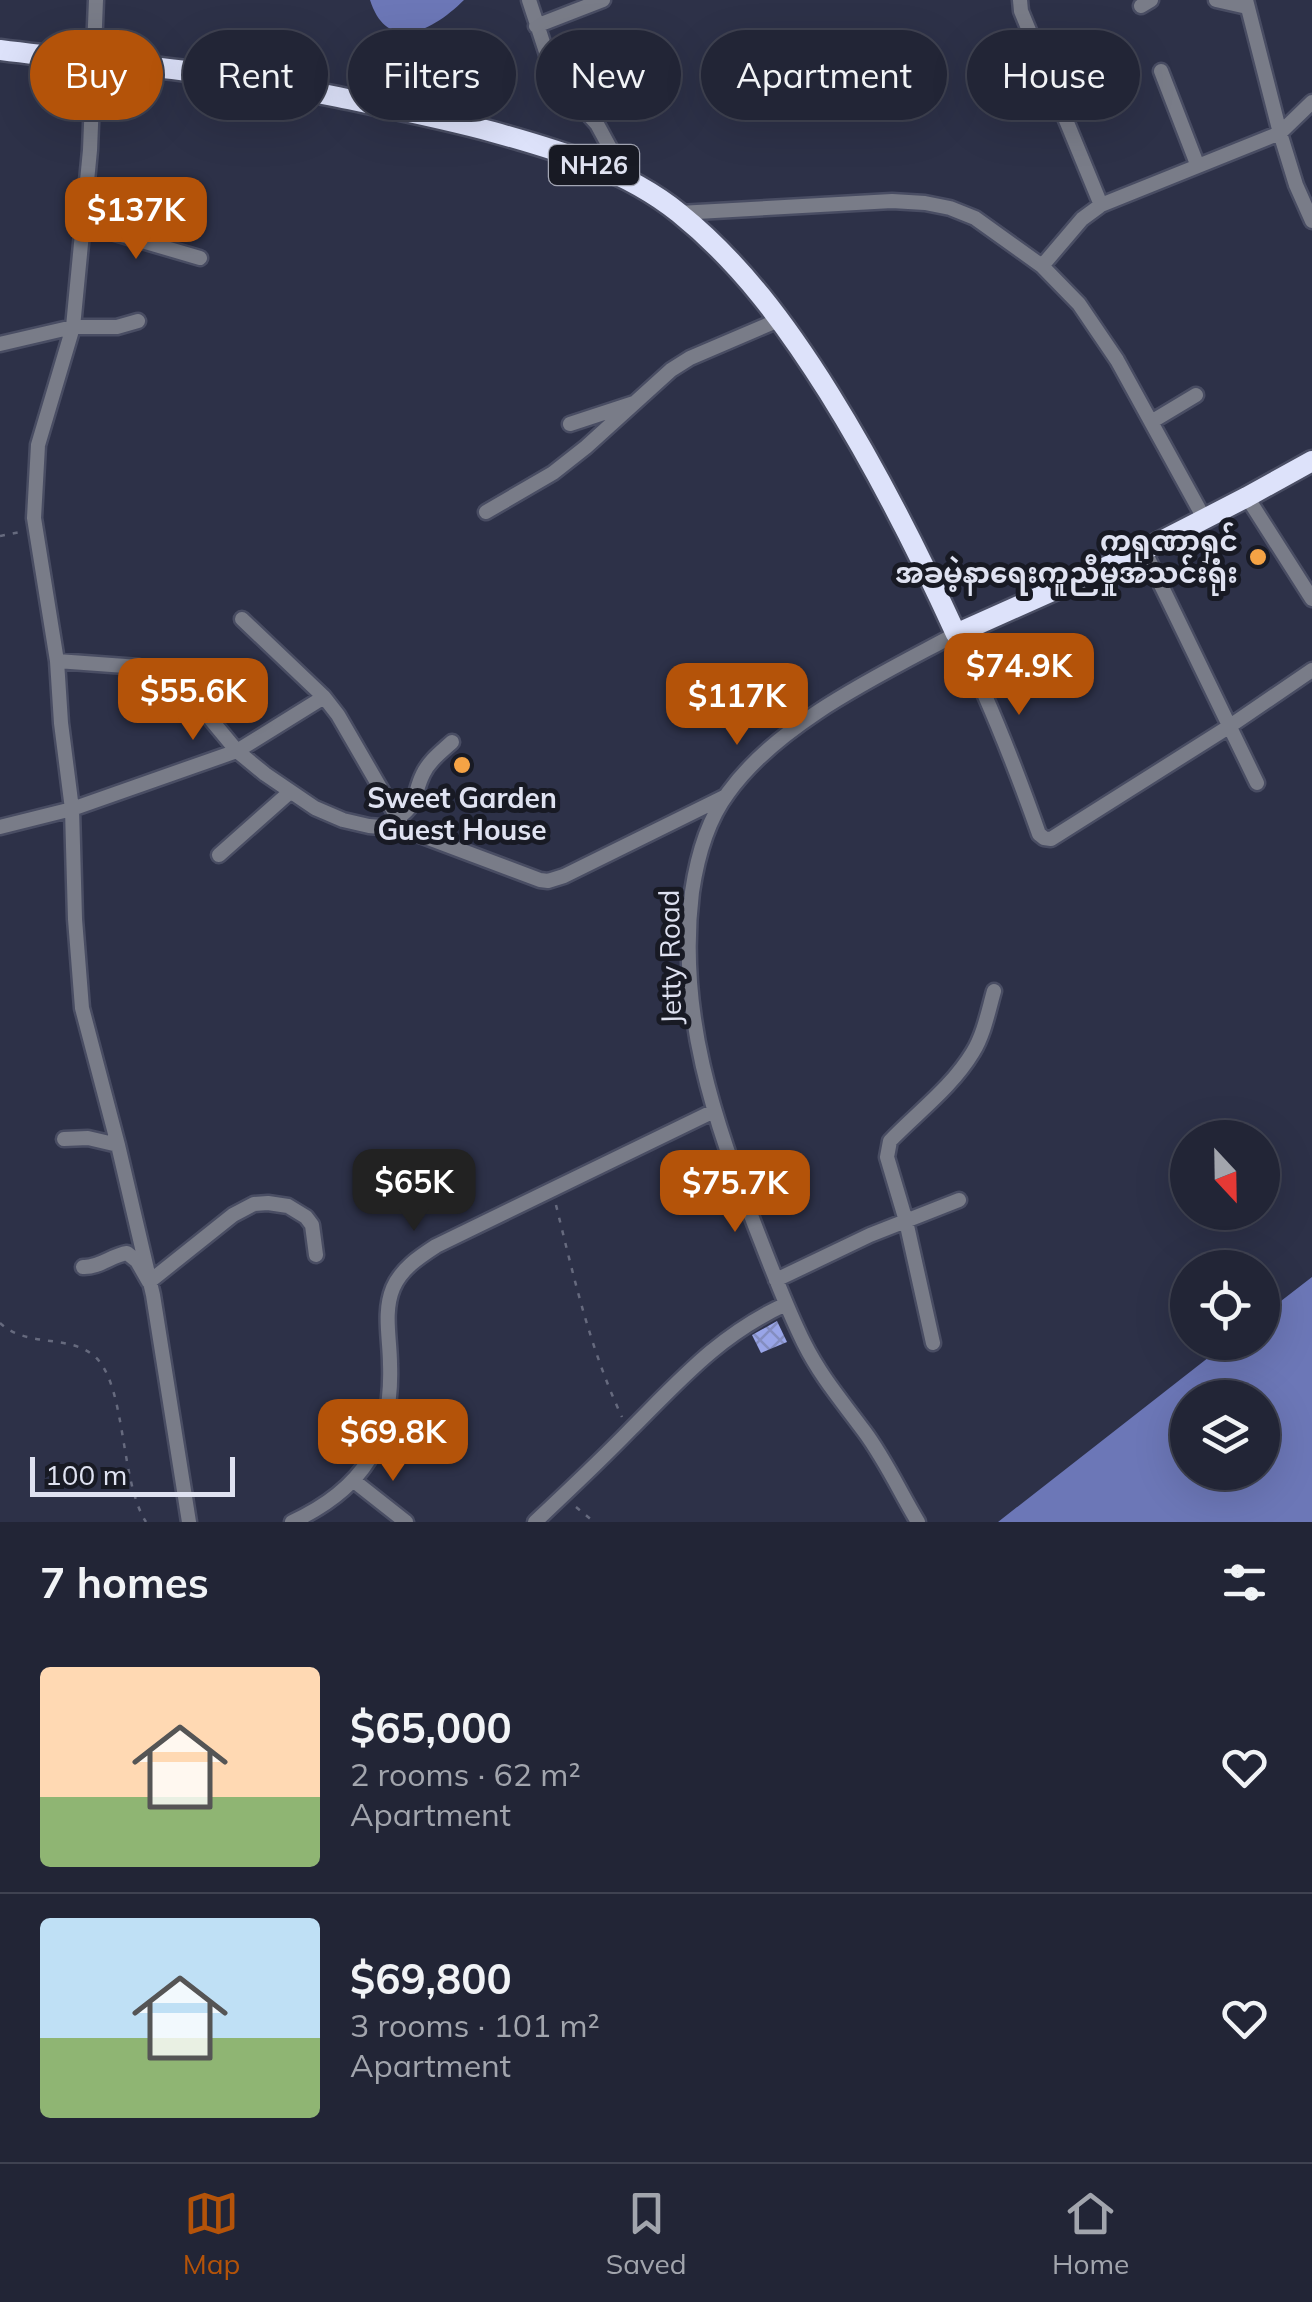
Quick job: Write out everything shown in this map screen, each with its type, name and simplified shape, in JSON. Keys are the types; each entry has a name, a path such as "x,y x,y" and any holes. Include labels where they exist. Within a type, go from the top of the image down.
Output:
{"highway":[{"name":"NH26","path":"0,50 30,53"},
{"name":"NH26","path":"163,68 274,84 456,122 614,173 680,213 739,270 802,348 903,523 956,634"},
{"path":"956,634 1144,550 1312,461"}],"street":[{"path":"96,0 96,30"},
{"path":"528,0 554,76 597,124 610,148 614,173"},
{"path":"536,26 602,0"},
{"path":"1020,0 1020,10 1102,204"},
{"path":"1216,0 1246,4 1280,133 1312,220"},
{"path":"1162,71 1198,164"},
{"path":"1042,266 1082,219 1102,204 1280,133 1312,102"},
{"path":"92,120 73,327 38,445 34,509 58,661 72,810 82,1008 158,1319 189,1522"},
{"path":"680,213 892,201 950,208 975,218 1042,266 1094,325 1205,520"},
{"path":"84,224 200,258"},
{"path":"486,512 553,472 690,358 781,320"},
{"path":"0,344 73,327 117,326 138,321"},
{"path":"1151,422 1196,396"},
{"path":"570,424 639,401"},
{"path":"1247,498 1312,599"},
{"path":"1144,550 1257,783"},
{"path":"242,619 324,697 401,823"},
{"path":"956,634 1012,757 1039,834 1051,839 1312,670"},
{"name":"Jetty Road","path":"918,1522 864,1431 827,1383 776,1280 702,1070 691,1002 689,918 695,872 707,830 725,796 763,752 792,729 886,671 956,634"},
{"path":"58,661 140,668 166,675 198,704 237,750 315,808 369,826 401,823 540,880 564,876 725,796"},
{"path":"0,827 72,810 237,750 324,697"},
{"path":"401,823 415,801 419,782 430,762 452,742"},
{"path":"219,856 290,792"},
{"path":"933,1344 888,1156 890,1141 960,1072 974,1050 994,991"},
{"path":"292,1522 314,1512 354,1481 386,1423 390,1394 387,1311 394,1285 403,1272 436,1246 714,1111"},
{"path":"64,1139 88,1138 118,1145"},
{"path":"776,1280 870,1235 959,1200"},
{"path":"150,1282 233,1215 254,1204 288,1206 306,1217 314,1234 316,1255"},
{"path":"83,1267 127,1253 150,1282"},
{"path":"535,1522 696,1363 736,1331 786,1304"},
{"path":"354,1481 406,1522"}],"path":[{"path":"0,536 36,528"},
{"path":"552,1190 585,1322 629,1432"},
{"path":"0,1323 20,1336 81,1347 96,1357 116,1402 132,1494 146,1522"},
{"path":"563,1496 594,1522"}],"water":[{"path":"370,0 464,0 440,20 420,30 394,30 378,17"},
{"path":"1312,1277 1312,1522 998,1522 1170,1388 1170,1490 1280,1490 1280,1380 1180,1380 1205,1360 1280,1360 1280,1302"}],"building":[{"path":"777,1321 787,1342 761,1353 752,1335"}],"place":[{"name":"ကရုဏာရှင် အခမဲ့နာရေးကူညီမှုအသင်းရုံး","path":"1258,557"},
{"name":"Sweet Garden Guest House","path":"462,765"}]}
